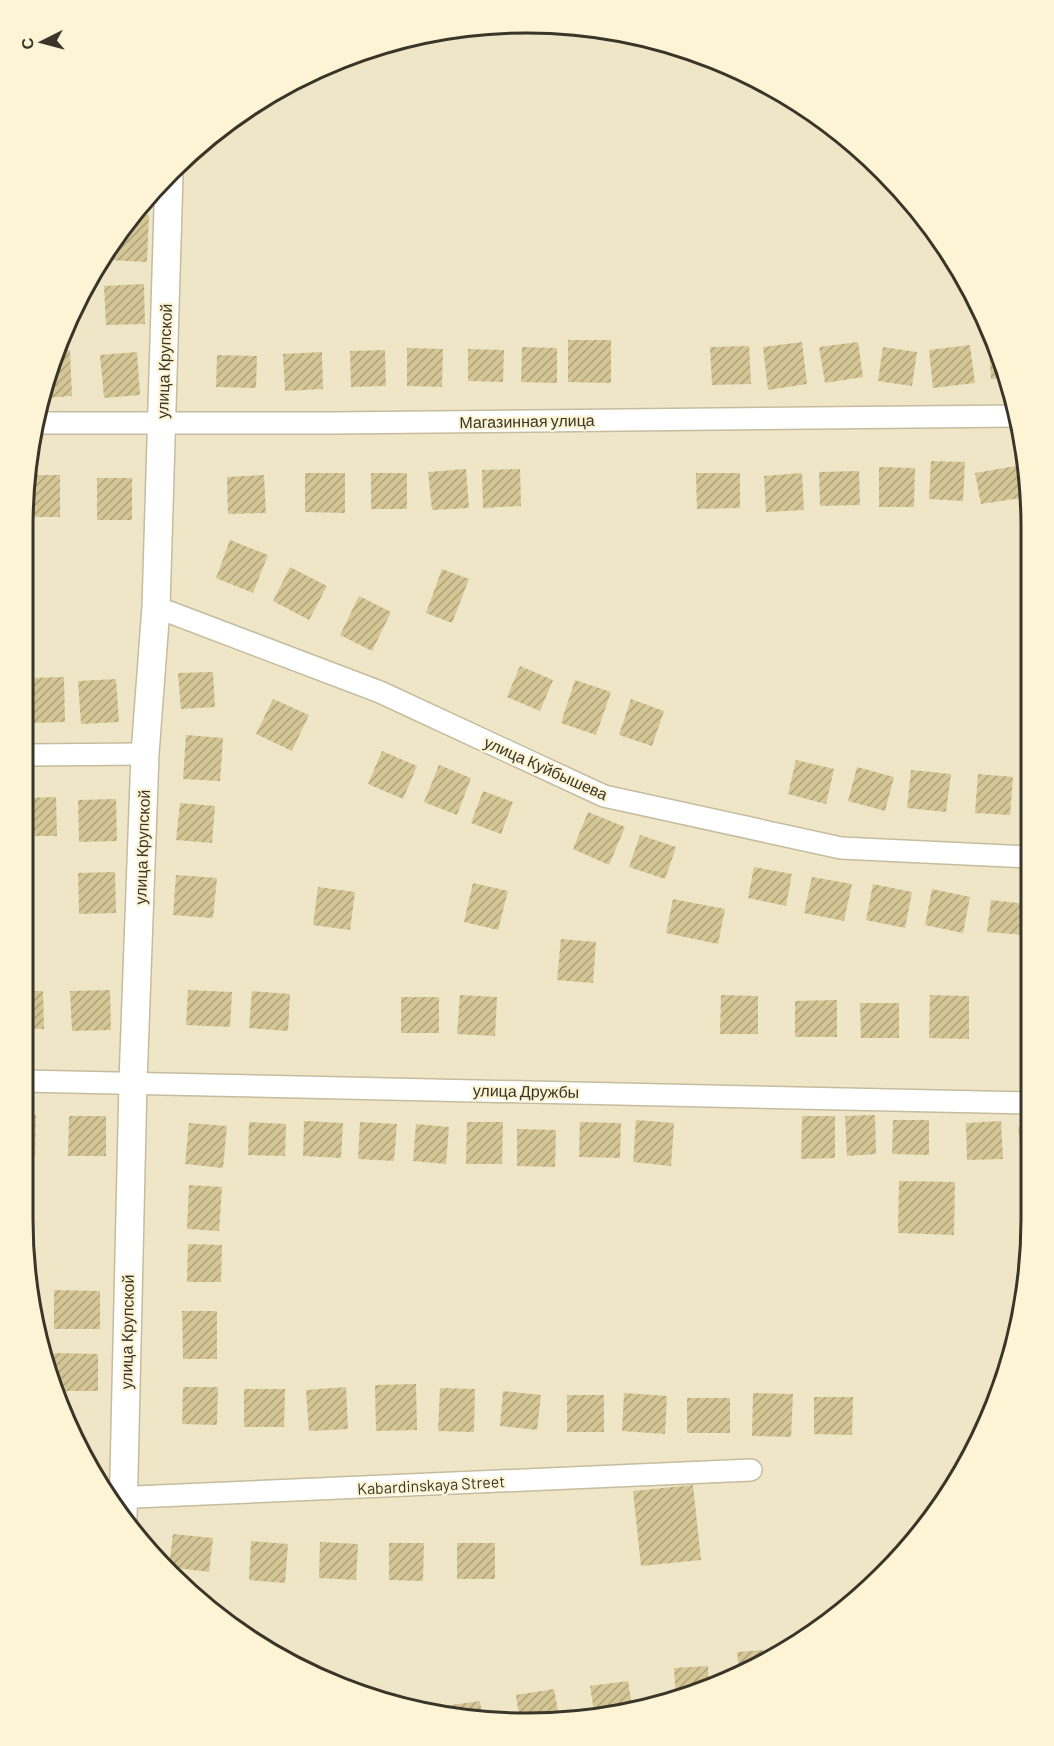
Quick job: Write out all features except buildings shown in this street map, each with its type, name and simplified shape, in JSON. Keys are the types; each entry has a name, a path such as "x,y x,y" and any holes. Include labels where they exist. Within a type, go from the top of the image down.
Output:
{"street":[{"name":"улица Крупской","path":"119,1498 145,754 156,607 169,188"},
{"name":"Магазинная улица","path":"44,423 357,423 1008,416"},
{"name":"улица Куйбышева","path":"156,607 380,692 604,796 841,848 1021,857"},
{"path":"33,755 145,754"},
{"name":"улица Дружбы","path":"33,1081 1021,1103"},
{"name":"Kabardinskaya Street","path":"124,1505 751,1470"}]}
